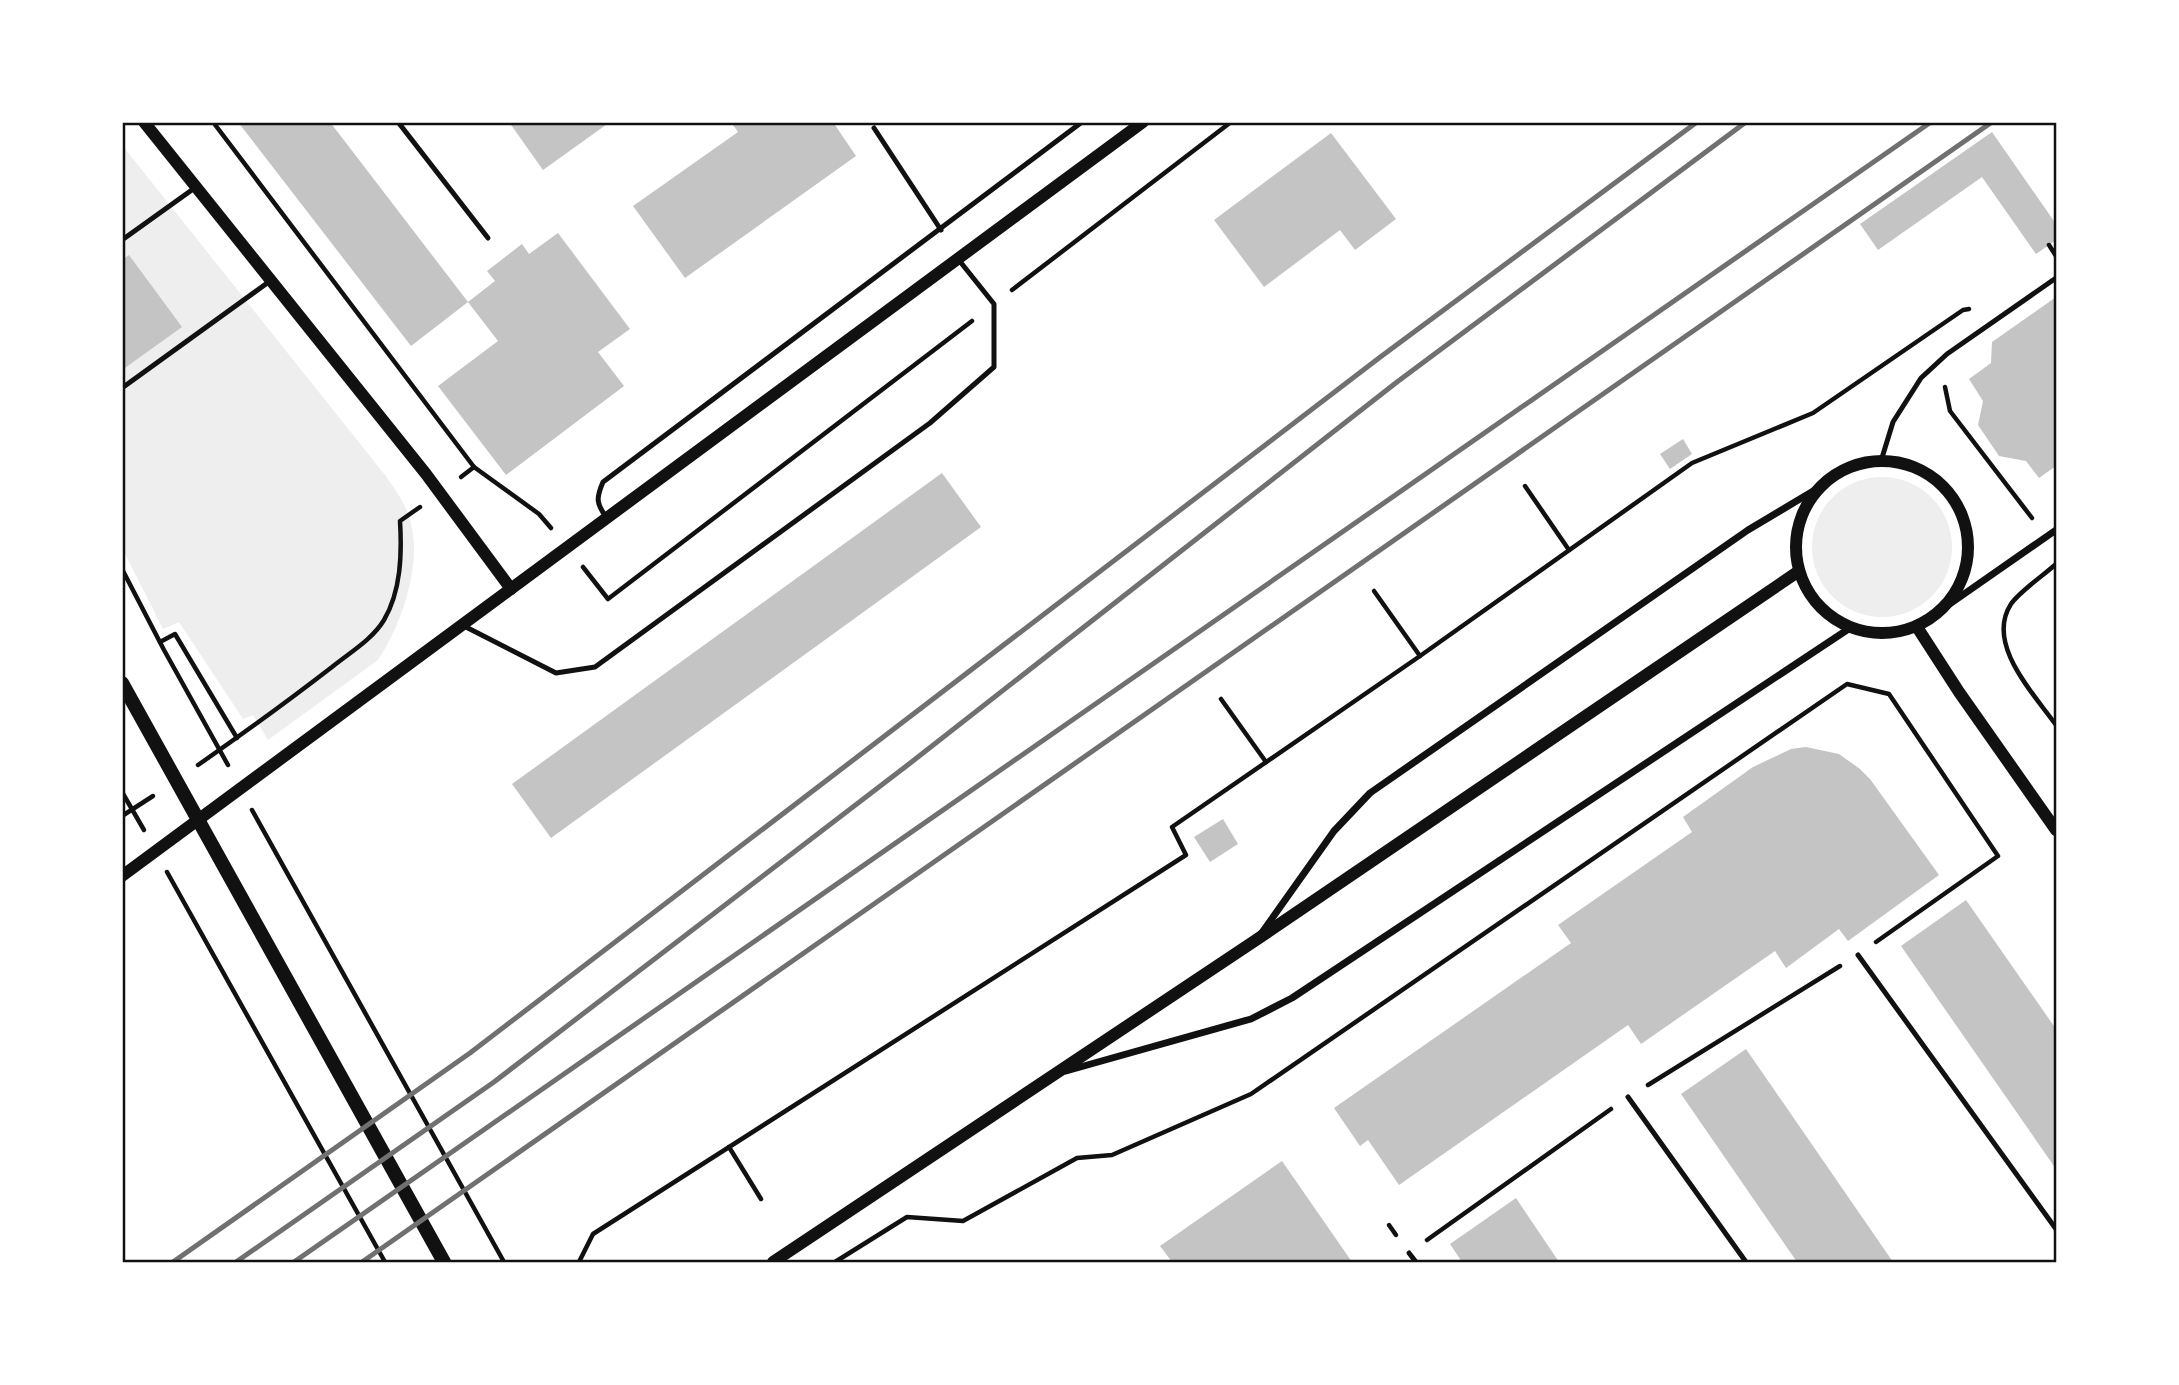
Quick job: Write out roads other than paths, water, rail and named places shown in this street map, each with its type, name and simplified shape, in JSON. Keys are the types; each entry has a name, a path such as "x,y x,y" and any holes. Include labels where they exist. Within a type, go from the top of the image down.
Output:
{"main road":[{"path":"122,684 444,1262"}],"street":[{"path":"122,876 1143,122"},
{"path":"148,124 426,474 511,589"},
{"path":"1256,940 1334,831 1370,793 1748,530 1820,487 1838,473 1858,464 1881,461 1909,465 1935,479 1954,500 1966,527 1968,556 1961,584 1944,608"},
{"path":"1820,487 1806,505 1798,526 1796,549 1799,571 1810,595 1827,615 1850,628 1872,633 1895,633 1917,627 2056,530"},
{"path":"773,1262 1256,940 1799,571"},
{"path":"1917,627 2056,830"},
{"path":"1055,1074 1251,1019 1292,998 1850,628"}],"lane":[{"path":"398,122 488,238"},
{"path":"607,518 597,506 597,495 603,482 1082,122"},
{"path":"874,128 941,230"},
{"path":"122,240 196,187"},
{"path":"462,625 555,673 595,667 930,423 994,367 994,304 958,259"},
{"path":"1881,461 1893,422 1921,378 1947,354 2056,278"},
{"path":"122,388 272,281"},
{"path":"1858,955 2056,1229"},
{"path":"1628,1097 1746,1262"},
{"path":"1409,1252 1416,1262"}],"railway":[{"path":"173,1262 470,1053 1379,358 1697,122"},
{"path":"236,1262 494,1082 909,764 1397,382 1746,122"},
{"path":"294,1262 1931,122"},
{"path":"362,1262 1992,122"}]}
